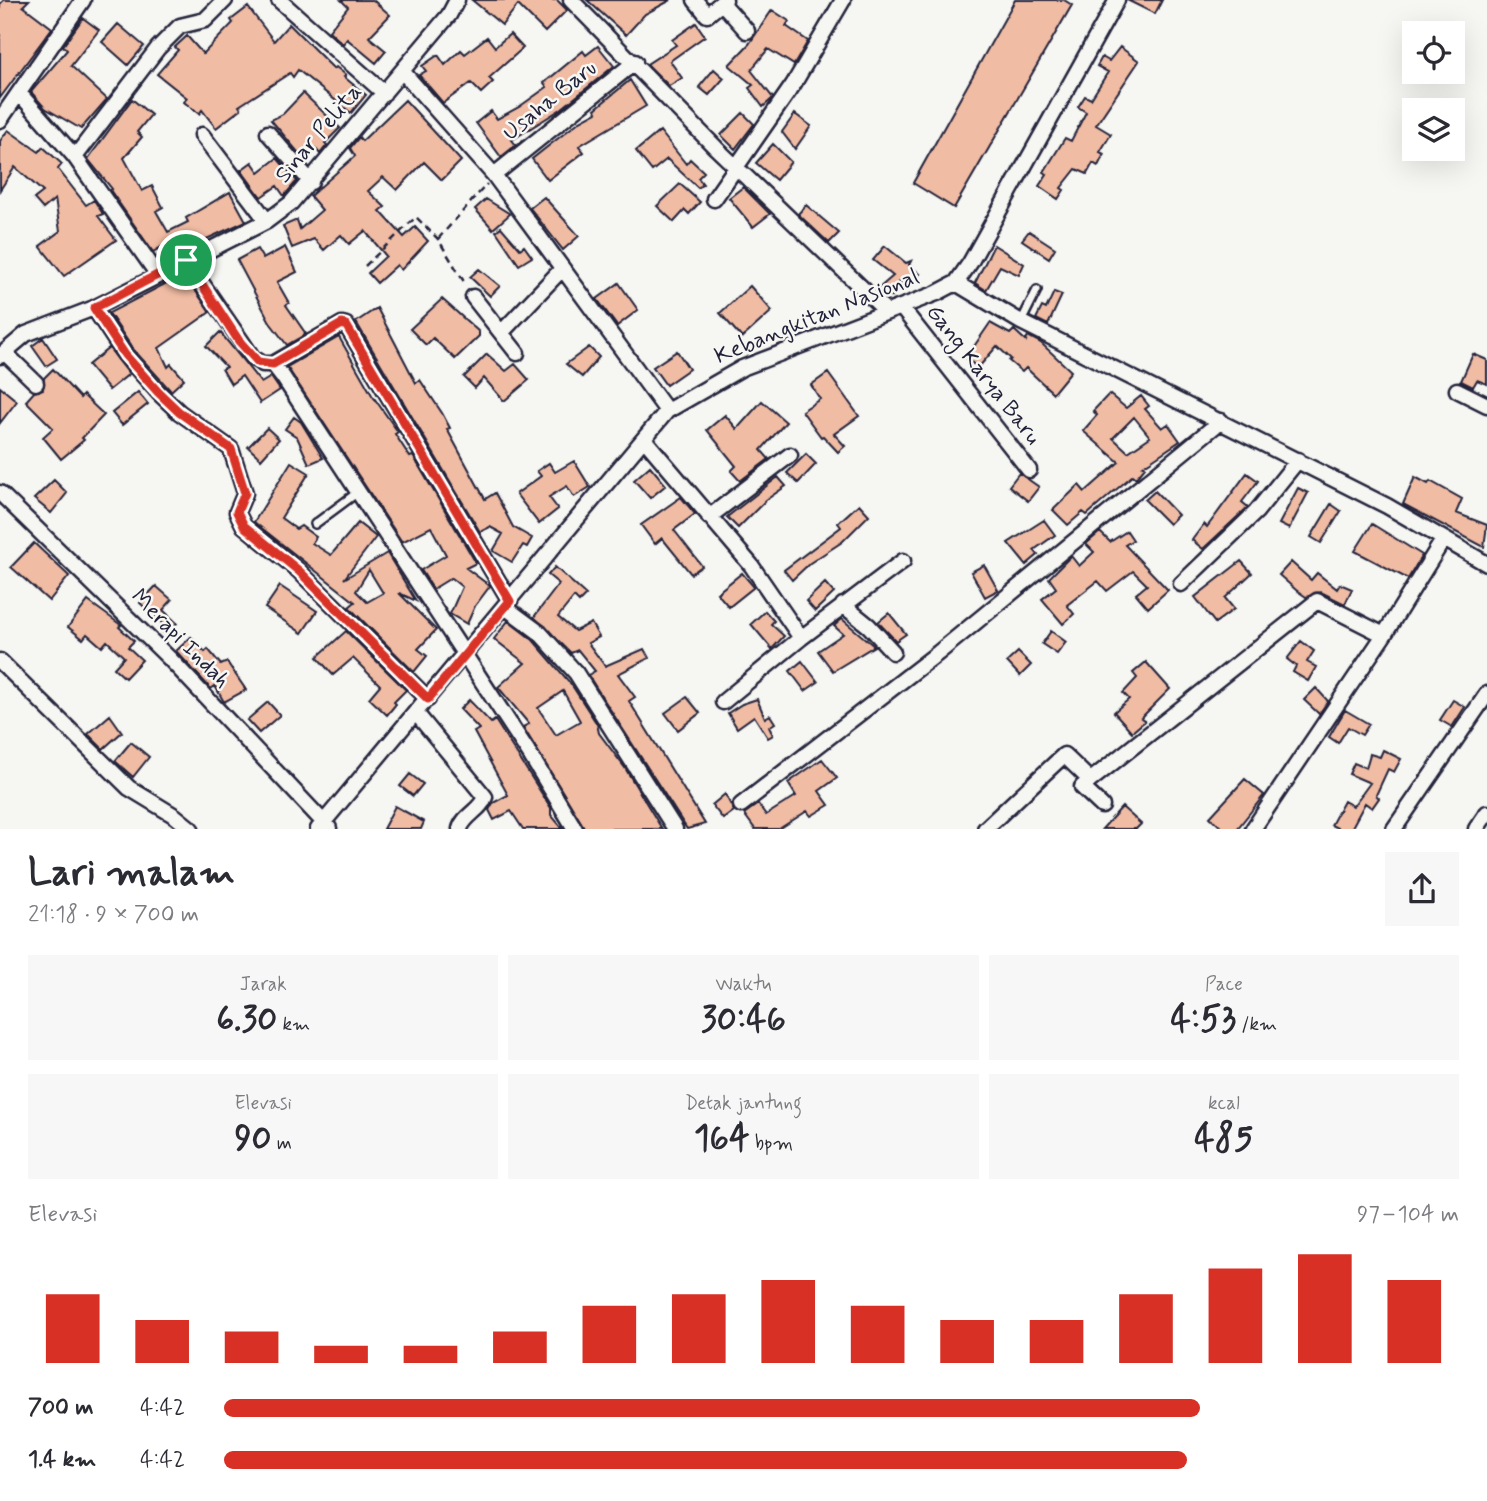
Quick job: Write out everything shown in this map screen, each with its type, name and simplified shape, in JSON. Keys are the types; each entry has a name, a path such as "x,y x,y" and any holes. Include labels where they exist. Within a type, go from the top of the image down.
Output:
{"street":[{"path":"0,120 83,0"},
{"path":"75,157 158,48 180,26 205,20 225,0"},
{"path":"279,0 384,93"},
{"name":"Sinar Pelita","path":"2,355 26,334 94,308 267,221 311,182 450,15 457,0"},
{"name":"Gang Karya Baru","path":"571,0 738,168 894,310 1005,428 1029,470"},
{"path":"695,0 703,11 720,6 747,31"},
{"path":"715,199 812,56 843,0"},
{"name":"Kebangkitan Nasional","path":"324,827 667,411 742,368 894,310 956,283 970,263 1116,0"},
{"name":"Usaha Baru","path":"494,175 635,62"},
{"path":"402,71 494,175 667,411"},
{"path":"20,94 75,157 158,275"},
{"path":"268,133 311,182"},
{"path":"202,135 267,221"},
{"path":"186,260 253,358 263,364 273,364 342,324 346,325 508,604 540,633 576,673 675,829"},
{"path":"503,331 562,269"},
{"path":"956,283 1021,322 1387,506 1443,541 1487,564"},
{"path":"473,297 503,331 517,353"},
{"path":"94,308 125,355 158,392 179,412 231,449 245,493 237,512 244,526 299,571 428,699"},
{"path":"2,355 36,383"},
{"path":"273,364 465,655 575,829"},
{"path":"1457,390 1487,405"},
{"path":"741,805 938,653 1221,421"},
{"path":"644,439 751,565 801,638"},
{"path":"709,517 790,455"},
{"path":"1181,584 1256,512 1298,460"},
{"name":"Merapi Indah","path":"0,493 170,659 324,827"},
{"path":"1253,829 1384,635 1443,541"},
{"path":"723,702 801,638 903,561"},
{"path":"1102,806 1082,787 1317,601 1384,635"},
{"path":"844,606 869,626 892,652"},
{"path":"0,661 129,788 191,829"},
{"path":"1394,829 1487,694"},
{"path":"416,713 485,797 461,824 460,829"},
{"path":"985,829 1064,755 1090,780"},
{"path":"1476,829 1487,813"}],"lane":[{"path":"1021,322 1037,290"},
{"path":"315,523 359,492"}],"path":[{"path":"438,239 494,175"},
{"path":"365,266 416,217 438,239 473,297"}],"building":[{"path":"4,0 29,0 23,6 52,28 0,98 0,4"},
{"path":"341,0 373,0 390,15 369,37 386,51 376,63 347,39 343,44 329,31 348,7"},
{"path":"472,0 557,0 567,10 545,32 518,5 502,25"},
{"path":"587,0 671,0 645,14 626,35"},
{"path":"1015,0 1064,0 1072,5 954,208 913,183"},
{"path":"1127,0 1162,0 1155,14"},
{"path":"248,7 274,41 289,24 334,69 336,67 346,75 344,77 366,95 351,113 298,70 293,77 290,73 239,106 241,109 216,128 202,110 199,114 184,102 187,98 157,74 178,50 175,47 187,36 203,54 233,23 231,20"},
{"path":"772,10 789,21 786,26 808,41 794,65 768,49 751,70 773,98 763,107 749,88 753,85 729,65 749,44"},
{"path":"83,18 99,30 71,66 107,99 81,129 45,108 31,92 67,50 63,46"},
{"path":"696,23 705,36 670,61 682,78 669,86 647,64 676,45 672,40"},
{"path":"118,24 144,46 128,65 102,42"},
{"path":"510,34 523,48 489,78 493,82 481,93 471,83 443,103 419,75 426,71 422,66 438,55 445,65 461,50 465,54 487,37 495,47"},
{"path":"598,46 614,66 561,109 512,140 516,145 501,157 476,123 491,111 497,119 519,107 547,87 544,83 583,51 586,55"},
{"path":"1120,47 1139,61 1096,125 1111,134 1100,152 1104,154 1098,166 1093,163 1087,174 1076,169 1061,188 1064,190 1058,199 1039,186 1047,174 1044,172 1065,138 1071,141 1086,112 1078,107 1085,96 1091,99 1108,72 1097,66 1102,57 1109,61"},
{"path":"714,69 724,78 709,95 699,87"},
{"path":"630,80 646,106 579,146 584,152 548,180 532,159 580,121 597,112 595,109"},
{"path":"303,93 340,128 325,143 327,145 320,154 315,148 302,157 271,120 283,114"},
{"path":"132,99 151,115 137,132 142,137 124,158 142,191 152,186 163,207 156,211 168,232 188,222 186,218 230,192 246,221 189,247 190,249 172,258 165,245 153,252 110,190 112,189 88,159"},
{"path":"405,100 461,161 442,180 424,162 397,190 383,177 368,191 385,207 380,211 404,237 415,227 428,241 401,270 397,265 377,283 368,273 386,256 365,231 349,244 341,235 324,250 314,239 292,248 283,226 297,220 300,229 322,210 310,196 355,156 350,148 359,137 362,141"},
{"path":"743,113 754,124 735,149 721,135"},
{"path":"795,114 811,126 795,149 782,132"},
{"path":"8,130 39,152 43,147 62,164 58,169 86,205 94,200 103,214 98,216 116,240 64,276 40,246 60,231 55,199 43,209 34,199 43,192 15,167 0,190 0,141"},
{"path":"660,131 686,164 690,159 704,172 698,178 703,184 698,188 667,159 652,171 636,151"},
{"path":"773,144 791,162 776,180 756,163"},
{"path":"277,158 297,181 284,196 277,186 261,197 241,170 252,162 259,172"},
{"path":"680,184 700,202 689,214 685,210 674,222 657,206"},
{"path":"743,187 770,214 753,227 729,198"},
{"path":"544,197 579,236 563,250 530,208"},
{"path":"486,199 510,214 493,229 475,209"},
{"path":"806,205 839,233 829,243 798,214"},
{"path":"501,227 520,249 524,246 532,257 519,265 496,231"},
{"path":"1029,231 1055,248 1049,258 1022,240"},
{"path":"994,245 1024,264 1019,275 1000,266 986,290 975,283"},
{"path":"885,246 906,263 911,261 909,265 920,274 908,288 900,281 892,297 878,289 893,276 873,260"},
{"path":"285,247 297,272 277,282 289,303 286,305 306,334 287,345 271,324 237,260 257,249 263,259"},
{"path":"479,269 500,286 490,296 470,277"},
{"path":"184,274 210,312 159,348 168,367 171,364 184,379 171,391 133,349 109,313"},
{"path":"619,283 638,310 617,326 597,299"},
{"path":"750,286 772,311 742,338 720,313"},
{"path":"1054,292 1062,295 1048,325 1036,319 1042,307 1046,309"},
{"path":"442,299 479,332 479,336 455,359 433,338 426,345 410,329"},
{"path":"377,308 416,383 420,380 442,413 450,428 447,429 485,499 495,493 513,527 532,538 527,547 523,545 512,562 493,551 503,534 490,527 480,532 356,322"},
{"path":"990,323 1010,334 1014,330 1026,341 1028,336 1041,343 1071,371 1053,393 1026,368 1022,372 997,346 978,368 966,358"},
{"path":"220,332 261,383 271,377 280,390 260,403 242,376 231,384 222,369 226,367 206,346"},
{"path":"339,337 372,395 398,432 395,434 410,457 413,456 476,563 466,568 490,586 475,606 467,624 450,614 462,587 451,578 433,589 421,570 446,555 431,527 402,542 287,367"},
{"path":"43,338 57,359 46,366 32,346"},
{"path":"589,347 599,357 582,377 566,364"},
{"path":"109,348 129,374 109,390 88,365"},
{"path":"677,351 689,369 666,385 653,367"},
{"path":"487,354 506,371 515,364 529,380 504,401 484,378 475,388 464,377"},
{"path":"1473,354 1487,360 1487,384 1477,380 1473,387 1461,381"},
{"path":"53,369 80,398 83,395 104,415 82,438 84,440 61,459 43,437 53,428 26,401 34,392 43,389 44,378"},
{"path":"828,373 859,416 834,434 845,446 838,452 821,437 802,411 820,399 811,385"},
{"path":"0,387 17,401 0,423"},
{"path":"138,392 148,404 122,425 112,413"},
{"path":"1109,394 1126,408 1141,396 1149,406 1145,409 1162,428 1168,424 1180,441 1143,466 1145,467 1136,478 1133,475 1087,515 1083,512 1068,525 1053,510 1079,485 1085,492 1119,462 1083,431 1097,415 1093,411","holes":["1134,417 1150,437 1128,452 1113,438"]},
{"path":"762,401 786,422 761,450 769,459 740,481 731,471 736,466 707,430 725,415 737,429"},
{"path":"294,417 301,422 323,458 309,464 297,437 285,429"},
{"path":"267,428 279,439 261,459 248,447"},
{"path":"806,454 816,464 798,483 787,473"},
{"path":"574,461 590,487 574,497 567,486 549,497 558,509 539,524 516,494 541,476 537,471 549,463 555,472"},
{"path":"291,462 309,473 281,518 296,529 301,526 316,537 312,543 331,555 358,523 376,537 344,579 387,553 416,601 399,593 436,630 418,649 427,656 414,672 349,607 355,602 254,522","holes":["369,570 383,593 367,602 356,591"]},
{"path":"650,466 666,485 650,498 634,480"},
{"path":"1019,473 1039,487 1028,501 1009,486"},
{"path":"1247,473 1258,481 1242,502 1248,507 1203,549 1192,540 1204,524 1207,527"},
{"path":"778,477 786,486 766,500 738,528 727,517"},
{"path":"1415,477 1428,484 1430,481 1462,499 1456,513 1487,525 1484,547 1403,504"},
{"path":"54,480 67,493 51,513 34,499"},
{"path":"1298,488 1308,493 1289,529 1279,524"},
{"path":"1155,491 1178,515 1169,524 1145,500"},
{"path":"681,497 695,514 674,530 702,566 691,574 662,538 655,544 641,525"},
{"path":"859,504 869,515 842,542 810,563 792,580 784,570 841,527 838,523"},
{"path":"1331,504 1341,511 1321,543 1311,537"},
{"path":"1044,520 1055,535 1034,550 1038,555 1026,565 1008,543"},
{"path":"1372,524 1422,555 1408,579 1355,551"},
{"path":"1127,531 1133,540 1125,545 1168,590 1148,608 1136,594 1147,585 1133,571 1107,591 1098,581 1067,605 1074,614 1063,624 1042,599 1056,588 1049,578 1071,556 1079,566 1094,552 1086,544 1100,532 1110,542"},
{"path":"34,543 69,576 49,601 11,567"},
{"path":"1241,561 1252,573 1225,598 1234,609 1215,623 1195,597"},
{"path":"1291,562 1311,580 1317,573 1337,589 1340,584 1352,589 1345,604 1321,592 1306,597 1296,590 1279,575"},
{"path":"984,565 998,590 985,597 971,572"},
{"path":"555,567 586,595 579,602 574,597 558,617 575,631 591,623 599,637 588,643 605,666 644,649 649,658 618,674 635,697 629,701 705,824 687,829 588,675 595,671 578,650 571,653 534,617 559,584 548,575"},
{"path":"742,573 754,587 729,607 717,593"},
{"path":"825,583 834,593 815,611 806,601"},
{"path":"156,586 172,600 163,610 177,623 166,635 159,628 163,624 140,603"},
{"path":"280,586 317,611 302,633 265,608"},
{"path":"88,601 121,625 119,627 134,641 128,647 142,660 125,678 114,668 124,657 107,641 102,647 87,634 83,639 68,627"},
{"path":"765,611 774,621 771,624 784,636 772,649 751,624"},
{"path":"889,613 906,634 896,641 878,622"},
{"path":"842,619 874,646 833,671 818,651 843,634 834,626"},
{"path":"508,621 533,640 571,684 597,724 599,733 625,768 662,829 585,829 523,727 529,724 498,687 525,663 494,639","holes":["563,691 580,721 556,735 538,708"]},
{"path":"346,631 406,690 394,702 396,704 387,715 369,698 380,685 353,658 333,675 317,657"},
{"path":"1051,631 1066,642 1057,654 1042,644"},
{"path":"191,637 205,652 208,649 221,665 227,662 246,690 224,702 215,686 211,689 176,651"},
{"path":"1301,641 1314,651 1307,662 1316,667 1308,681 1293,672 1296,666 1287,659"},
{"path":"1018,652 1031,665 1020,676 1007,662"},
{"path":"802,661 818,682 805,691 790,671"},
{"path":"1146,662 1170,689 1141,718 1145,721 1132,732 1114,712 1129,699 1123,693 1137,678 1133,673"},
{"path":"1316,688 1328,701 1319,714 1304,700"},
{"path":"687,697 700,713 678,730 665,713"},
{"path":"757,699 765,718 770,715 775,723 769,727 773,735 768,738 754,716 737,728 728,713"},
{"path":"469,700 491,723 495,720 551,808 551,815 563,829 523,829 511,811 494,820 489,810 493,803 508,795 474,732 479,729 460,709"},
{"path":"1453,700 1465,707 1452,727 1440,720"},
{"path":"268,702 280,715 259,733 247,720"},
{"path":"1345,710 1369,724 1362,735 1348,727 1338,743 1329,737"},
{"path":"110,715 122,732 103,749 88,734"},
{"path":"131,742 149,757 133,777 115,761"},
{"path":"1383,750 1401,759 1394,772 1388,769 1376,795 1379,798 1372,808 1365,803 1351,829 1339,829 1331,825 1344,801 1353,806 1370,783 1349,774 1354,763 1366,768 1370,754 1380,757"},
{"path":"822,759 837,778 819,791 829,805 811,816 807,811 779,829 755,829 744,814 758,804 766,815 796,796 788,783"},
{"path":"410,774 423,784 413,796 400,786"},
{"path":"1245,779 1264,795 1237,829 1223,829 1210,817"},
{"path":"725,794 734,811 723,819 712,805"},
{"path":"395,806 424,822 421,829 383,829"},
{"path":"1122,807 1141,824 1136,829 1102,829"}],"route":[{"path":"186,260 239,341 258,362 273,364 342,324 346,325 510,601 428,699 299,571 244,526 237,512 245,493 231,449 179,412 158,392 125,355 94,308 186,260"}]}
